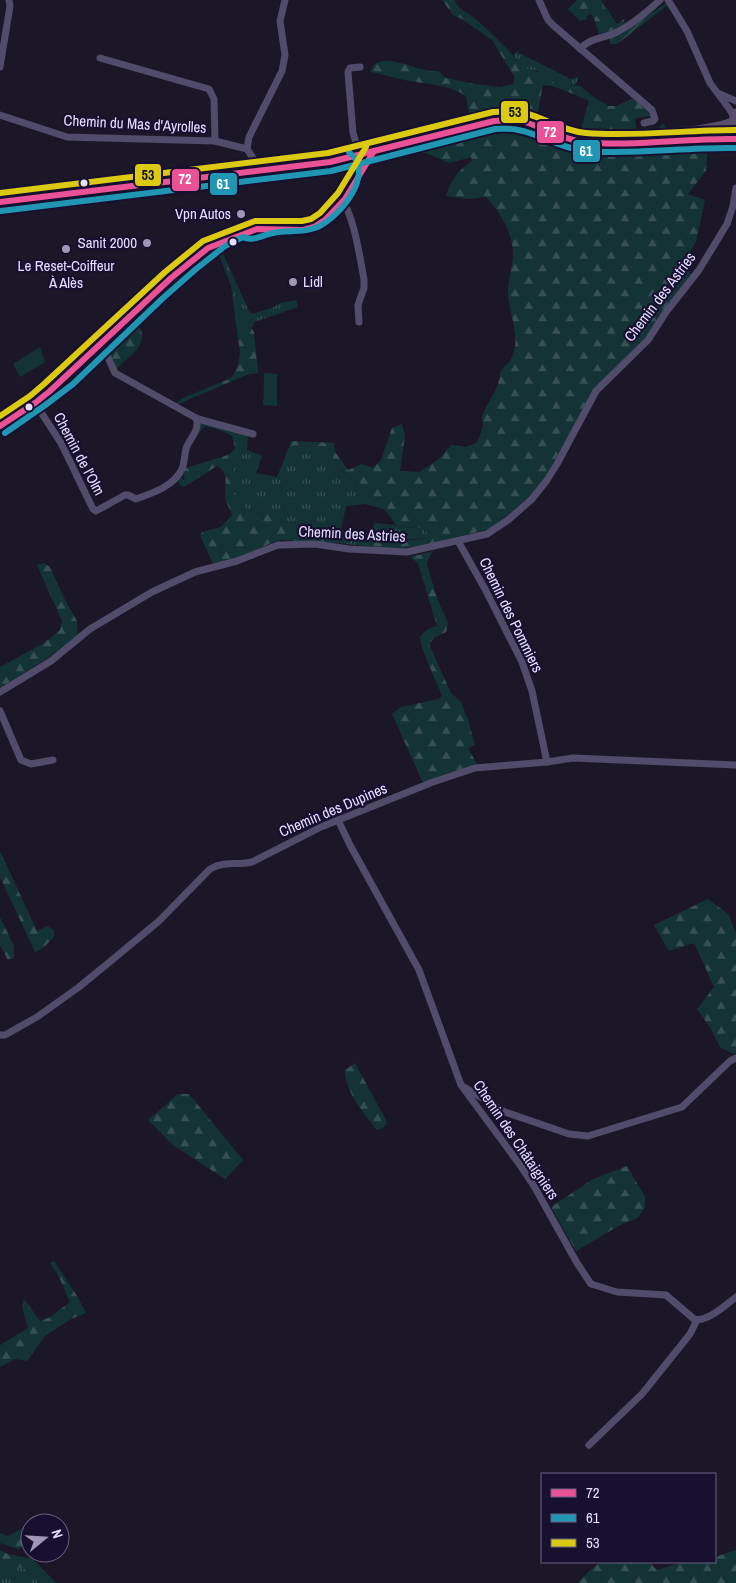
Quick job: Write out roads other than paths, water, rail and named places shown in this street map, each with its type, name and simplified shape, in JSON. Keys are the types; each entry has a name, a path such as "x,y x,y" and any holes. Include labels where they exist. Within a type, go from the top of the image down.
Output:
{"main road":[{"path":"0,202 330,162 490,121 524,122 550,133 584,142 667,142 719,138 736,140 732,130 734,117"},
{"path":"640,141 720,126 734,117"}],"street":[{"path":"0,67 10,6 9,0"},
{"path":"258,171 255,161 246,149 249,137 282,71 284,55 280,20 285,0"},
{"path":"539,0 551,23 652,110 655,119 644,123"},
{"path":"580,49 593,40 614,34 625,28 654,7 660,0"},
{"path":"668,0 684,25 710,84 734,117"},
{"path":"100,58 209,89 214,99 215,141"},
{"path":"360,67 350,68 348,72 353,134 360,155"},
{"path":"717,92 736,101"},
{"name":"Chemin du Mas d'Ayrolles","path":"0,116 67,137 215,141 246,149"},
{"path":"0,426 35,403 74,370 171,278 208,248 273,224 312,220 341,199 358,181 374,151"},
{"path":"341,199 350,173 350,166 344,159"},
{"name":"Chemin des Astries","path":"0,692 51,661 90,629 152,592 195,572 237,561 278,545 314,544 349,549 407,552 487,534 508,520 532,499 547,480 596,391 648,340 666,312 699,270 727,224 736,188"},
{"path":"341,199 347,208 352,224 364,279 364,288 358,305 359,322"},
{"path":"102,344 115,373 196,418 253,434"},
{"name":"Chemin de l'Olm","path":"35,403 61,443 93,509 96,511 125,495 136,499 146,496 164,487 174,479 182,468 185,451 197,429 196,418"},
{"name":"Chemin des Pommiers","path":"458,541 522,662 532,691 547,762"},
{"path":"0,711 21,760 31,764 53,760"},
{"name":"Chemin des Dupines","path":"0,1035 37,1016 79,987 148,932 210,869 226,863 244,864 252,862 321,827 433,782 475,768 573,758 736,765"},
{"name":"Chemin des Châtaigniers","path":"338,820 419,970 461,1086 534,1186 577,1263 591,1284 617,1292 666,1295 694,1319 698,1320"},
{"path":"461,1086 505,1112 569,1134 588,1136 682,1107 730,1061 736,1058"},
{"path":"589,1445 642,1394 690,1334 698,1320 708,1317 736,1297"}],"place":[{"name":"Vpn Autos","path":"241,214"},
{"name":"Sanit 2000","path":"147,243"},
{"name":"Le Reset-Coiffeur À Alès","path":"66,249"},
{"name":"Lidl","path":"293,282"}]}
